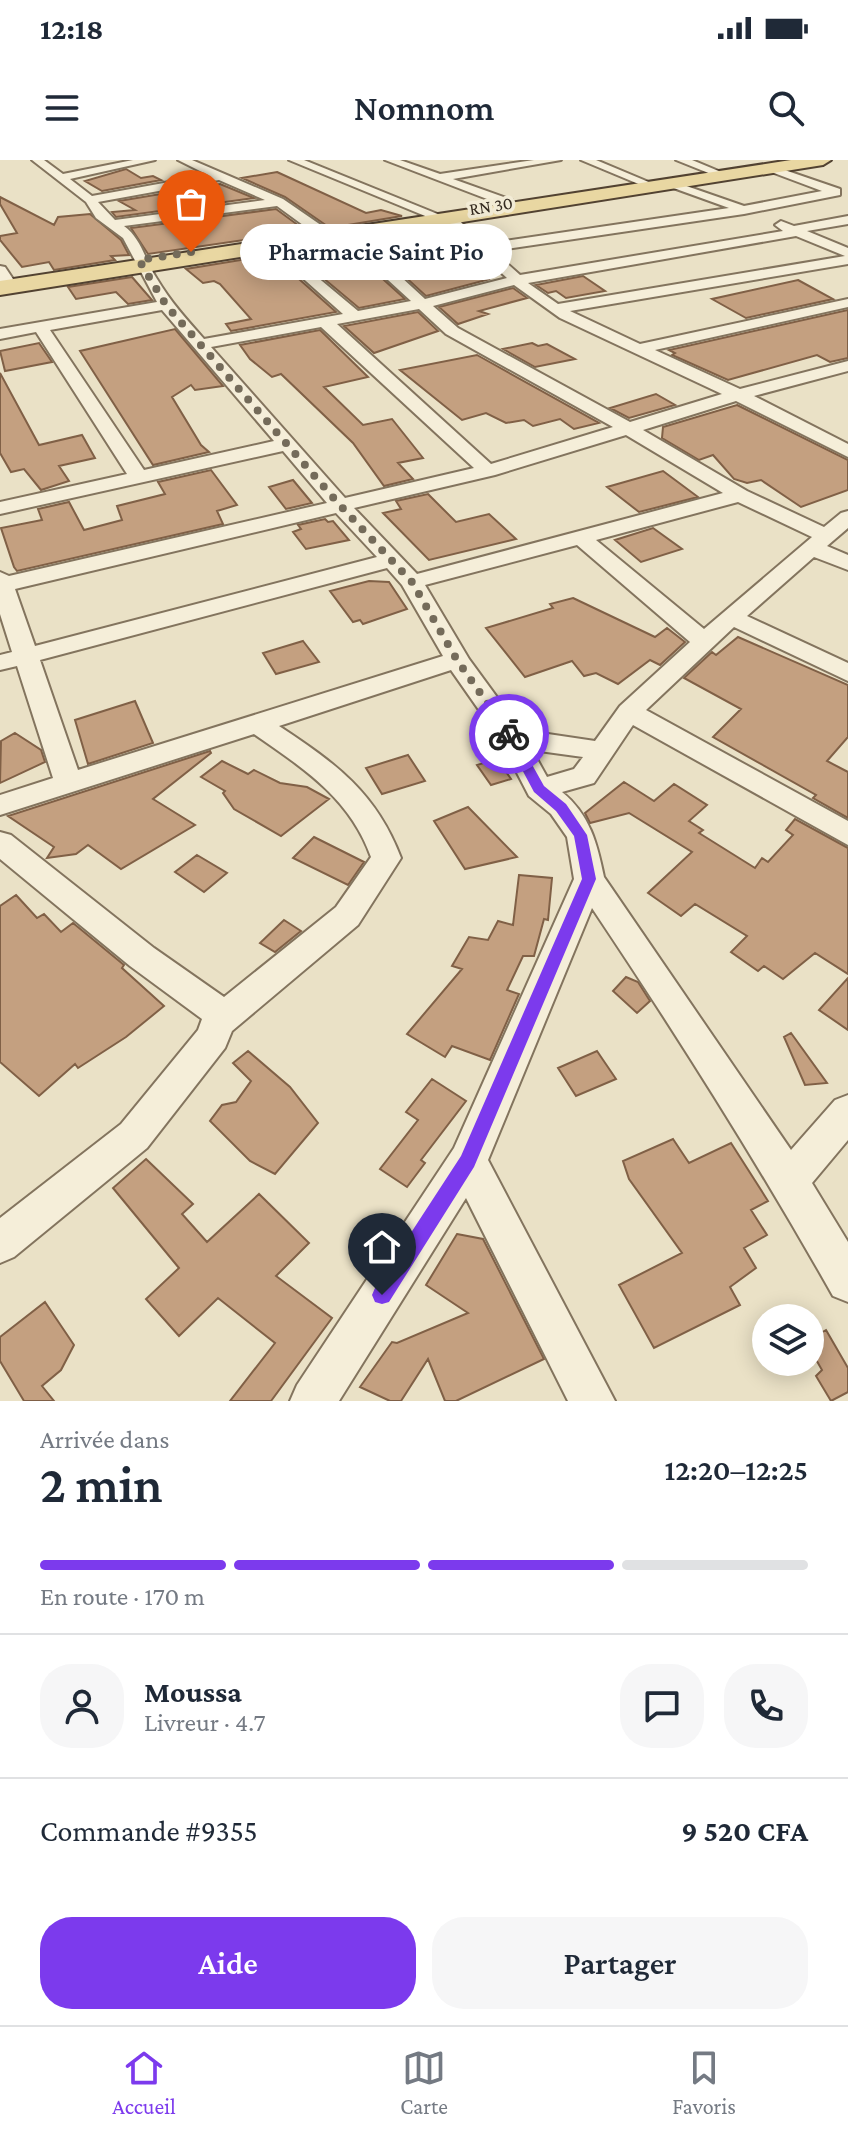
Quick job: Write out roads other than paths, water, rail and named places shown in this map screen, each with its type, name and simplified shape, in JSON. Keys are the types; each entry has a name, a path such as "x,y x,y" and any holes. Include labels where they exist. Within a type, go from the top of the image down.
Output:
{"main road":[{"name":"RN 30","path":"2,279 274,245 508,203 779,163 823,160"},
{"name":"RN 30","path":"141,263 323,233 672,184 779,163"}],"street":[{"path":"37,160 90,200 100,215 129,236 166,305 338,503 412,582 457,660 512,738 539,789 561,807 581,835 589,879 673,1001 789,1181 848,1281"},
{"path":"59,178 150,160"},
{"path":"183,160 279,202 323,233"},
{"path":"294,160 441,216 483,248 531,293 556,309 848,451"},
{"path":"390,160 508,203"},
{"path":"437,178 556,160"},
{"path":"586,160 645,183"},
{"path":"681,160 715,172"},
{"path":"779,163 842,194"},
{"path":"90,200 222,176"},
{"path":"672,184 848,253"},
{"path":"483,248 842,194"},
{"path":"112,224 279,202"},
{"path":"202,344 422,304 518,280 848,220"},
{"path":"346,234 443,324 468,341 631,430 819,542 848,563"},
{"path":"274,245 354,316"},
{"path":"556,309 848,260"},
{"path":"639,349 848,303"},
{"path":"0,334 166,305"},
{"path":"324,321 488,471"},
{"path":"40,326 138,476"},
{"path":"69,785 1,582 488,471 738,395 848,366"},
{"path":"0,508 288,444"},
{"path":"412,582 740,495"},
{"path":"539,789 584,776 629,712 704,641 848,517"},
{"path":"579,536 704,641"},
{"path":"0,663 392,560"},
{"path":"731,617 848,673"},
{"path":"0,805 457,660"},
{"path":"629,712 848,834"},
{"path":"3,1235 134,1136 213,1037 217,1023 347,916 386,858 379,833 342,784 258,724"},
{"path":"512,738 601,751"},
{"path":"0,843 142,957 225,1017"},
{"path":"313,1401 468,1161 589,879"},
{"path":"789,1181 848,1112"},
{"path":"468,1161 592,1401"}],"place":[{"name":"Pharmacie Saint Pio","path":"191,252"}]}
